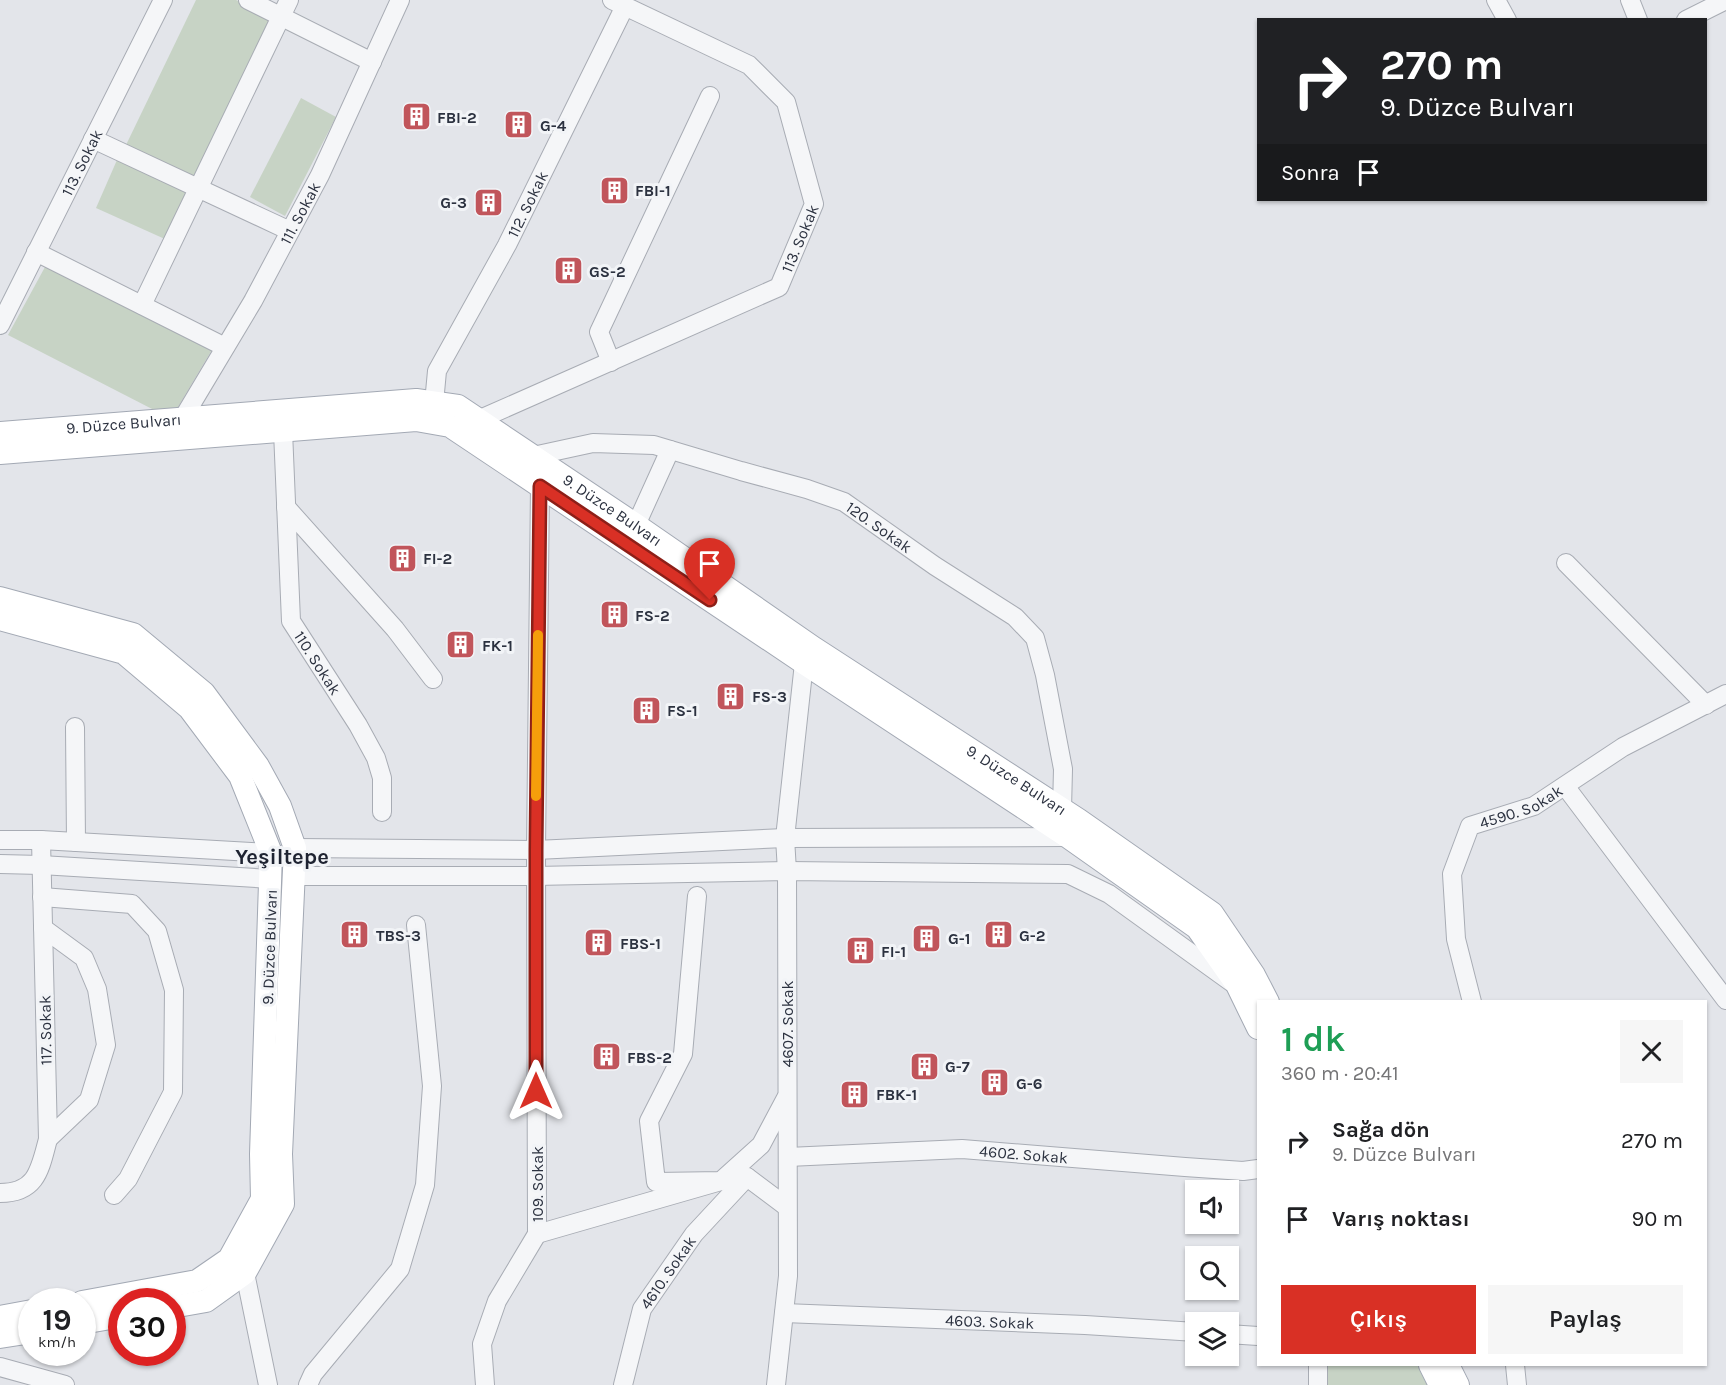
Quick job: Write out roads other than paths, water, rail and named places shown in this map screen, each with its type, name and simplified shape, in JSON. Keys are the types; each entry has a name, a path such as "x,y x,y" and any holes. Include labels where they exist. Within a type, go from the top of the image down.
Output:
{"main road":[{"name":"9. Düzce Bulvarı","path":"0,433 416,400 458,406 814,648 1062,809 1212,913 1254,975 1267,1000"},
{"name":"9. Düzce Bulvarı","path":"0,453 416,420 450,426 1068,837 1197,928 1237,985 1257,1026"},
{"name":"9. Düzce Bulvarı","path":"0,598 133,634 204,693 258,766 280,806 295,848 281,1154 283,1204 245,1273 206,1301 186,1304"},
{"name":"9. Düzce Bulvarı","path":"0,619 123,653 189,708 240,776 271,853 272,879 261,1154 262,1199 229,1259 197,1281 96,1299"},
{"path":"0,1317 18,1314"},
{"path":"0,1337 18,1334"},
{"path":"1430,1366 1440,1385"},
{"path":"1448,1366 1458,1385"}],"street":[{"name":"113. Sokak","path":"0,325 164,0"},
{"path":"248,0 285,8 372,62"},
{"name":"111. Sokak","path":"183,418 320,175 400,0"},
{"path":"1496,0 1506,18"},
{"path":"1630,0 1637,18"},
{"path":"1690,18 1726,0"},
{"name":"113. Sokak","path":"478,420 779,287 814,204 786,102 749,64 618,3"},
{"name":"112. Sokak","path":"434,403 437,371 507,245 618,3"},
{"path":"142,305 285,8"},
{"path":"610,362 598,332 710,96"},
{"path":"93,139 290,231"},
{"path":"36,252 225,347"},
{"name":"110. Sokak","path":"283,431 291,621 358,725 376,758 382,778 382,812"},
{"name":"120. Sokak","path":"533,456 593,443 654,445 807,489 844,502 935,566 1015,617 1035,638 1045,675 1063,769 1062,809"},
{"path":"636,525 670,450"},
{"name":"109. Sokak","path":"537,1234 536,850 540,486"},
{"path":"286,507 394,628 433,679"},
{"path":"1566,563 1706,705"},
{"name":"4607. Sokak","path":"776,1385 788,1276 785,838 804,663"},
{"name":"4590. Sokak","path":"1471,1000 1456,939 1452,874 1470,826 1534,806 1623,747 1726,694"},
{"path":"75,727 76,842"},
{"path":"1565,786 1726,1000"},
{"path":"295,848 536,850 785,838 1068,837"},
{"path":"0,840 41,840 271,853"},
{"name":"117. Sokak","path":"0,1193 15,1193 38,1175 48,1139 41,840"},
{"path":"0,864 272,879"},
{"path":"294,876 536,876 787,871 1068,874 1109,894 1237,985"},
{"path":"697,896 683,1054 649,1121 656,1182 721,1181 761,1145 787,1096"},
{"path":"42,897 132,904 157,931 174,990 173,1092 128,1179 114,1195"},
{"path":"308,1385 313,1374 400,1269 425,1185 432,1086 416,924"},
{"path":"43,928 84,958 97,989 106,1046 89,1100 48,1139"},
{"name":"4602. Sokak","path":"788,1157 962,1149 1243,1171 1257,1169"},
{"path":"485,1385 482,1344 497,1302 537,1234 721,1181 747,1176 787,1207"},
{"name":"4610. Sokak","path":"623,1385 642,1309 694,1234 747,1176"},
{"path":"245,1273 268,1385"},
{"name":"4603. Sokak","path":"784,1313 1185,1331"},
{"path":"1239,1335 1257,1336"},
{"path":"1318,1366 1318,1385"},
{"path":"1515,1366 1517,1385"},
{"path":"0,1368 64,1385"}],"place":[{"name":"FBI-2","path":"416,117"},
{"name":"G-4","path":"519,125"},
{"name":"FBI-1","path":"614,190"},
{"name":"G-3","path":"488,202"},
{"name":"GS-2","path":"568,271"},
{"name":"FI-2","path":"402,558"},
{"name":"FS-2","path":"614,615"},
{"name":"FK-1","path":"461,645"},
{"name":"FS-3","path":"731,696"},
{"name":"FS-1","path":"646,710"},
{"name":"TBS-3","path":"355,935"},
{"name":"G-2","path":"998,935"},
{"name":"G-1","path":"927,938"},
{"name":"FBS-1","path":"599,943"},
{"name":"FI-1","path":"860,951"},
{"name":"FBS-2","path":"606,1057"},
{"name":"G-7","path":"924,1066"},
{"name":"G-6","path":"995,1083"},
{"name":"FBK-1","path":"855,1094"}],"district":[{"name":"Yeşiltepe","path":"282,856"}]}
